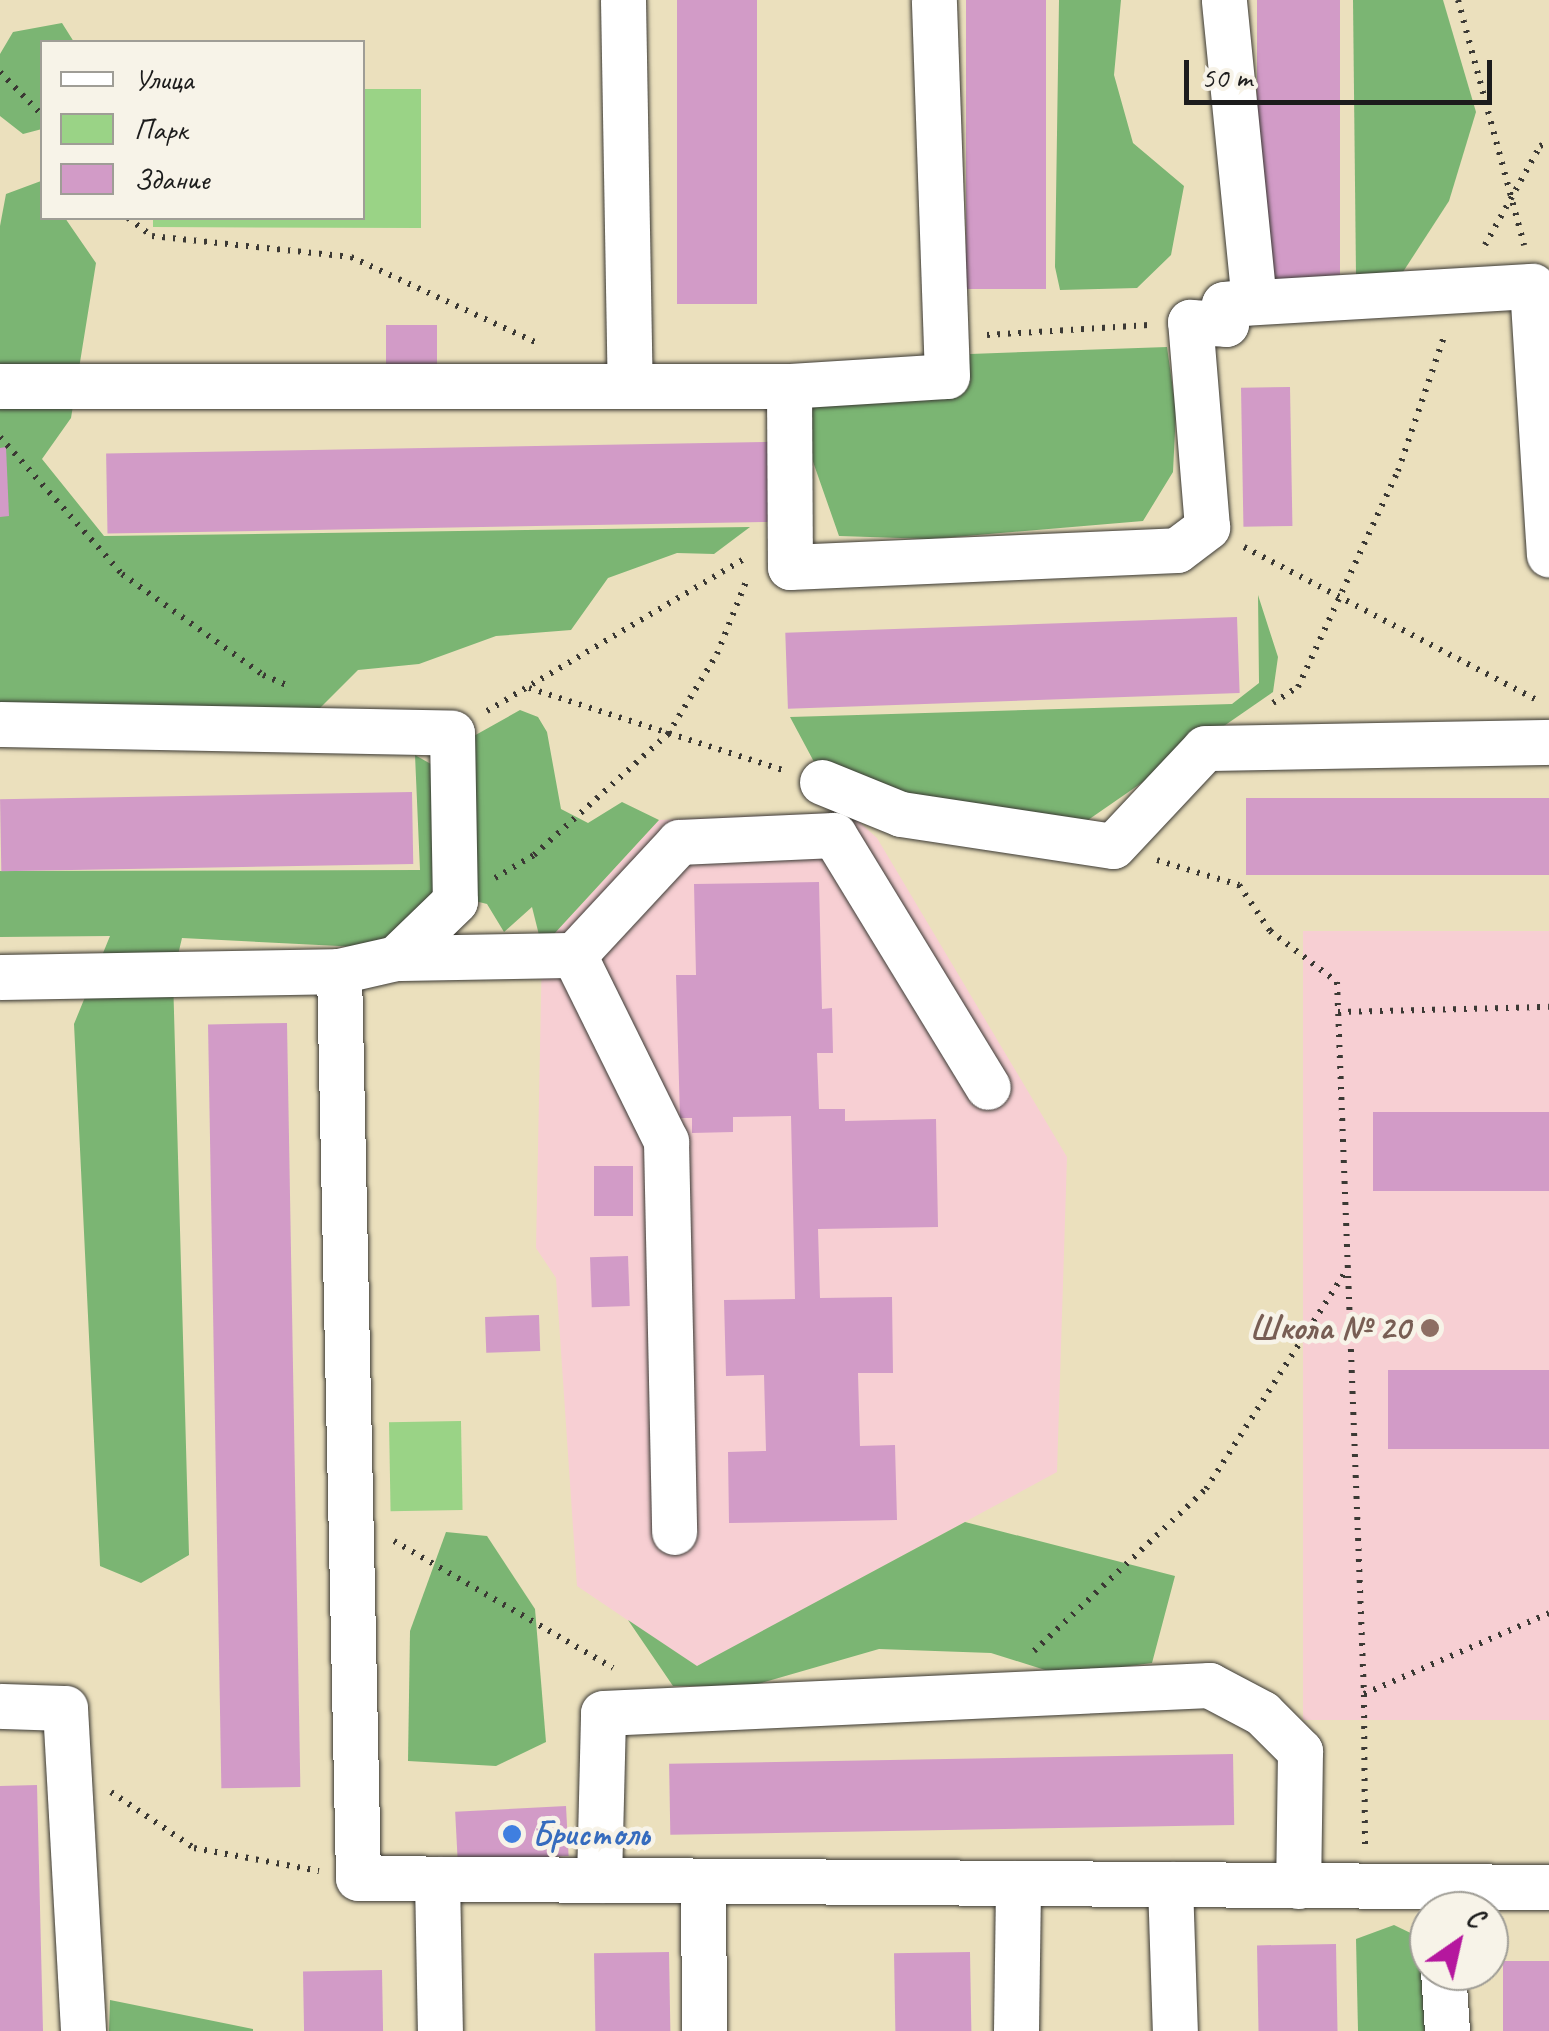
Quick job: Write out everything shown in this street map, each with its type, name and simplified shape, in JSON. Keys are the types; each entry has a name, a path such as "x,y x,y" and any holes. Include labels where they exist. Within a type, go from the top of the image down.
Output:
{"street":[{"path":"623,0 630,386"},
{"path":"0,386 790,386 947,376 934,0"},
{"path":"1207,313 1254,302 1224,0"},
{"path":"1207,313 1532,286 1549,554"},
{"path":"790,386 790,567 1177,550 1207,528 1207,313"},
{"path":"0,724 452,732 455,901 396,958"},
{"path":"822,782 902,814 1113,846 1205,748 1549,742"},
{"path":"0,977 338,970 396,958 574,955 678,842 834,835 988,1087"},
{"path":"574,955 666,1141 674,1532"},
{"path":"338,970 358,1878 1365,1886 1409,1894"},
{"path":"599,1880 603,1713 1209,1685 1262,1712 1300,1750 1298,1886"},
{"path":"0,1706 65,1708 83,2031"},
{"path":"438,1879 440,2031"},
{"path":"703,1881 704,2031"},
{"path":"1016,2031 1018,1883"},
{"path":"1170,1884 1175,2031"},
{"path":"1509,1891 1549,1887"},
{"path":"1444,1991 1446,2031"}],"path":[{"path":"1458,0 1514,192 1532,286"},
{"path":"0,72 40,113"},
{"path":"1267,707 1298,687 1398,471 1461,290 1540,146 1549,142"},
{"path":"131,220 152,236 350,257 542,346"},
{"path":"946,338 1207,313"},
{"path":"0,437 122,574 263,675 298,689"},
{"path":"1207,528 1549,706"},
{"path":"452,732 760,550 717,654 668,734 534,856 455,901"},
{"path":"528,688 822,782"},
{"path":"1113,846 1239,885 1270,932 1337,982 1364,1694 1365,1886"},
{"path":"1338,1012 1549,1007"},
{"path":"987,1695 1206,1489 1348,1268"},
{"path":"350,1516 617,1671"},
{"path":"1364,1694 1549,1613"},
{"path":"68,1764 194,1848 358,1878"}],"shaded area":[{"path":"848,812 877,838 1067,1157 1057,1472 697,1667 577,1586 556,1278 536,1248 542,947 659,820"},
{"name":"Школа № 20","path":"1303,931 1549,931 1549,1720 1303,1720"}],"green space":[{"path":"1059,0 1121,0 1114,75 1133,143 1184,186 1171,255 1137,288 1060,290 1055,267"},
{"path":"1353,0 1443,0 1476,112 1449,201 1401,275 1356,275"},
{"path":"62,23 73,40 40,40 40,130 23,134 0,116 0,54 13,32"},
{"path":"365,89 421,89 421,228 153,227 153,220 365,220"},
{"path":"40,181 40,220 66,220 96,263 71,418 42,459 104,536 750,527 714,554 677,553 608,578 571,630 496,636 419,664 358,670 317,711 0,708 0,226 6,194"},
{"path":"1167,347 1176,411 1173,472 1143,521 931,539 839,536 804,436 813,400 965,378 970,354"},
{"path":"1258,595 1278,657 1273,692 1088,820 945,816 820,773 790,717 1232,704 1259,683"},
{"path":"520,710 538,717 547,732 561,809 588,823 622,802 659,820 542,947 532,907 504,932 487,904 435,891 379,948 182,938 173,976 189,1555 141,1583 100,1566 74,1024 110,936 0,937 0,871 420,870 415,755 466,784 472,737"},
{"path":"461,1421 463,1510 391,1511 389,1422"},
{"path":"965,1522 1175,1576 1152,1663 1061,1675 991,1653 879,1649 751,1686 673,1686 628,1620 697,1666"},
{"path":"446,1532 487,1536 535,1609 546,1742 496,1766 408,1761 410,1631"},
{"path":"1394,1925 1409,1932 1409,1991 1425,1991 1426,2031 1358,2031 1356,1939"},
{"path":"110,2000 253,2029 253,2031 109,2031"}],"building":[{"path":"677,0 757,0 757,304 677,304"},
{"path":"966,0 1046,0 1046,289 966,289"},
{"path":"1257,0 1340,0 1340,283 1257,283"},
{"path":"386,325 437,325 437,366 386,366"},
{"path":"1290,387 1292,526 1243,527 1241,388"},
{"path":"768,442 769,522 107,534 106,454"},
{"path":"6,447 9,516 0,517 0,448"},
{"path":"1237,617 1240,693 788,709 785,633"},
{"path":"412,792 413,864 1,871 0,799"},
{"path":"1246,798 1549,798 1549,875 1246,875"},
{"path":"819,882 822,1009 832,1008 833,1053 817,1053 819,1109 845,1109 845,1121 936,1119 938,1227 818,1229 820,1298 892,1297 893,1373 858,1373 860,1446 895,1445 897,1520 729,1523 728,1452 766,1451 764,1375 726,1376 724,1300 795,1299 791,1116 733,1117 733,1132 692,1133 692,1118 680,1118 676,975 696,975 694,884"},
{"path":"287,1023 300,1787 221,1788 208,1024"},
{"path":"1373,1112 1549,1112 1549,1191 1373,1191"},
{"path":"594,1166 633,1166 633,1216 594,1216"},
{"path":"628,1256 630,1306 592,1307 590,1257"},
{"path":"539,1315 540,1351 486,1353 485,1317"},
{"path":"1388,1370 1549,1370 1549,1449 1388,1449"},
{"path":"1233,1754 1234,1825 670,1835 669,1764"},
{"path":"37,1785 43,2031 0,2031 0,1786"},
{"name":"Бристоль","path":"566,1806 569,1856 458,1862 455,1812"},
{"path":"1336,1944 1338,2031 1259,2031 1257,1945"},
{"path":"669,1952 670,2031 595,2031 594,1953"},
{"path":"970,1952 971,2031 895,2031 894,1953"},
{"path":"1509,1961 1549,1961 1549,2031 1503,2031 1503,1991 1509,1991"},
{"path":"382,1970 383,2031 304,2031 303,1971"}],"place":[{"name":"Школа № 20","path":"1430,1328"},
{"name":"Бристоль","path":"512,1834"}]}
